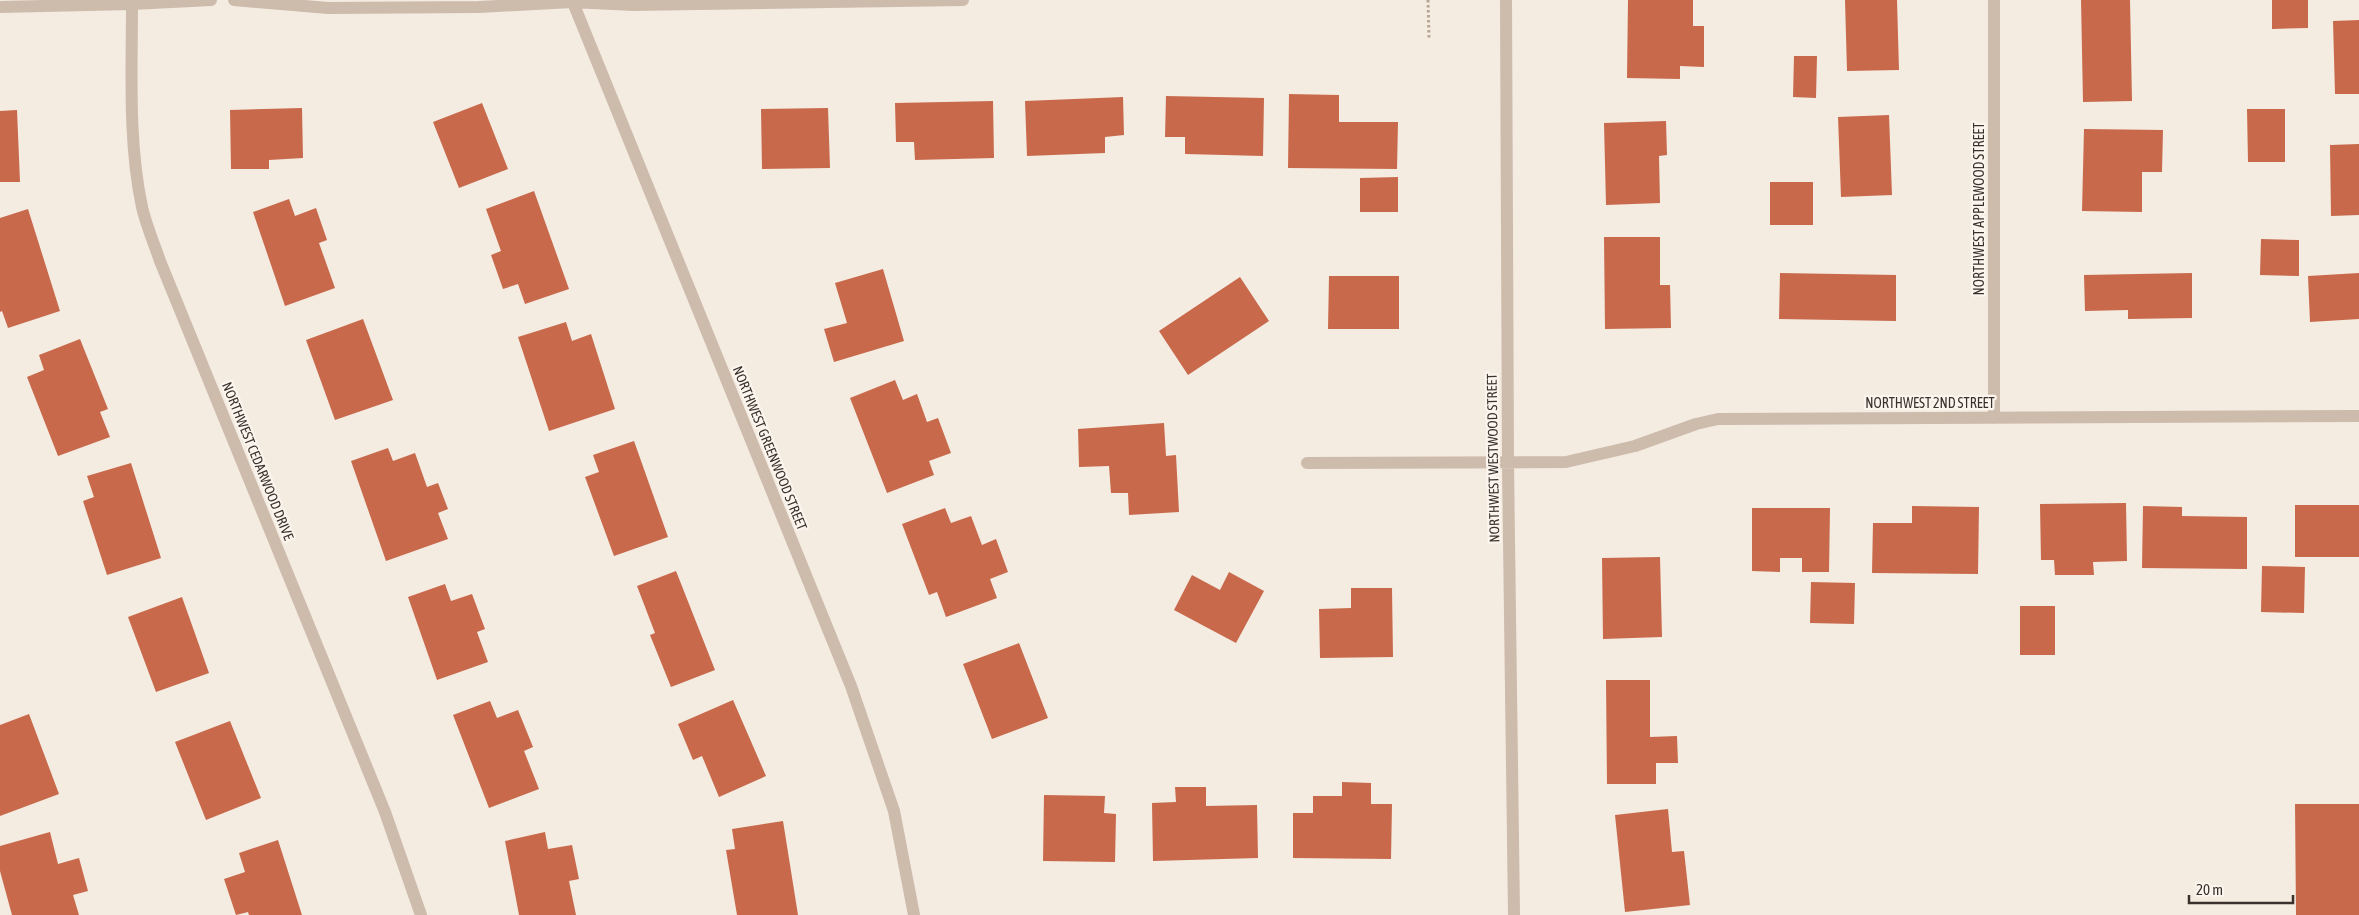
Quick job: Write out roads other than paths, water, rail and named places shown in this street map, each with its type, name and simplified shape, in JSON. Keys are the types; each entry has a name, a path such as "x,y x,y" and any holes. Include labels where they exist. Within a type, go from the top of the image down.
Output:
{"street":[{"path":"0,7 211,0"},
{"path":"234,0 328,8 479,7 572,1 633,5 963,0"},
{"name":"NORTHWEST WESTWOOD STREET","path":"1506,0 1508,464 1514,915"},
{"name":"NORTHWEST APPLEWOOD STREET","path":"1994,0 1994,418"},
{"name":"NORTHWEST GREENWOOD STREET","path":"572,1 851,686 894,810 914,915"},
{"name":"NORTHWEST CEDARWOOD DRIVE","path":"132,4 132,114 142,208 160,261 385,812 421,915"},
{"name":"NORTHWEST 2ND STREET","path":"1307,463 1439,461 1508,464 1566,462 1600,456 1635,446 1696,424 1718,419 2359,416"}]}
